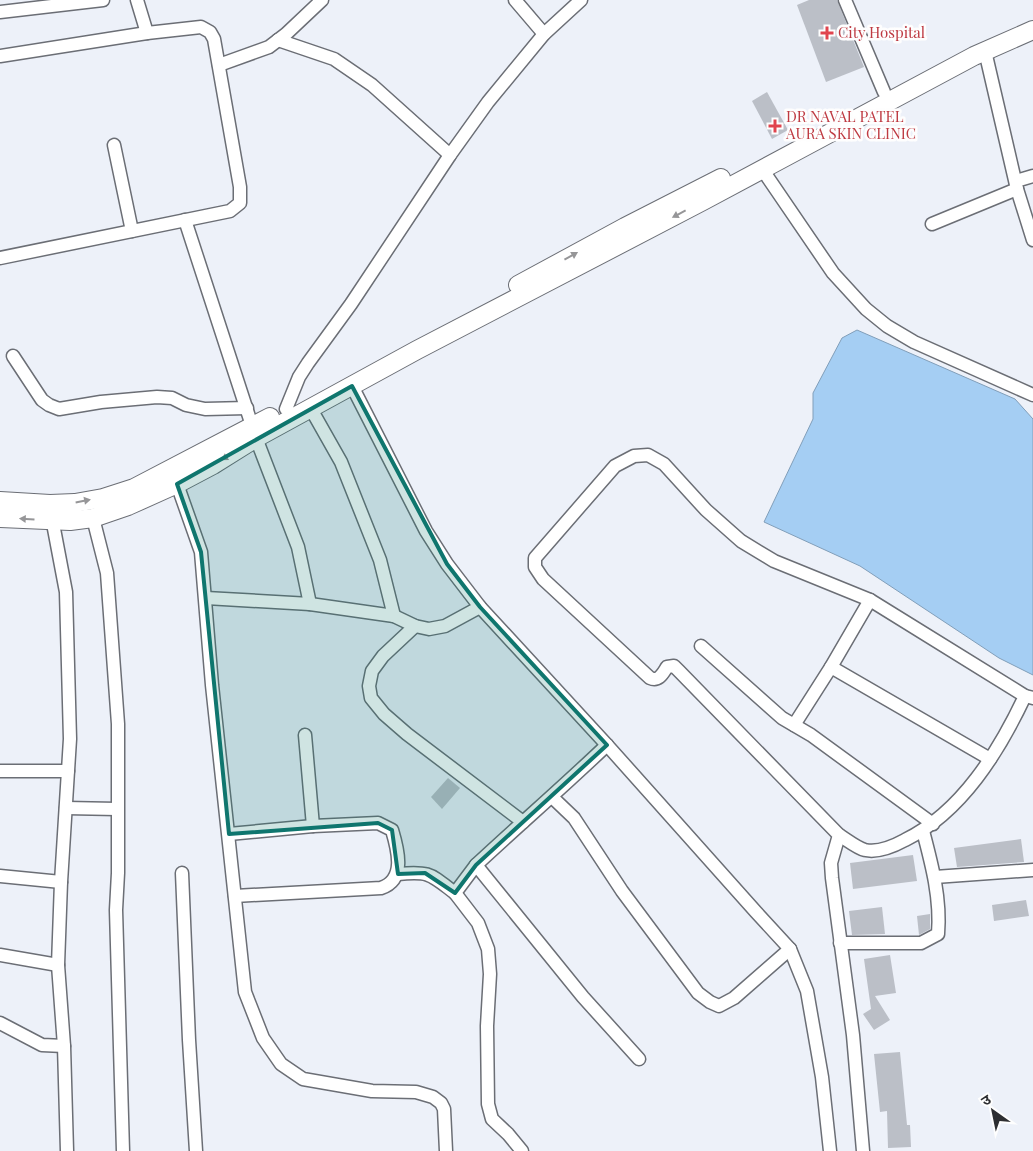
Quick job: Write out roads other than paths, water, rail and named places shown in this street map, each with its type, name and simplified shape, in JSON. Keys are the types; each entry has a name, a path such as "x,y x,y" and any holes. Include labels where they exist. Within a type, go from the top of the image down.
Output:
{"main road":[{"path":"0,501 51,512 70,521 93,518 128,506 176,484 213,465 286,409 625,227 751,163 986,38 1033,18"},
{"path":"0,518 51,512 75,503 103,498 134,488 255,432 310,409 985,51 1033,30"}],"street":[{"path":"0,12 103,0"},
{"path":"137,0 148,33"},
{"path":"219,65 269,47 322,0"},
{"path":"515,0 544,34"},
{"path":"286,409 304,370 488,102 544,34 581,0"},
{"path":"845,0 884,92"},
{"path":"0,56 148,33 201,27 210,32 214,39 240,187 240,203 230,211 0,258"},
{"path":"278,40 334,59 372,85 450,155"},
{"path":"985,51 1016,185 1033,240"},
{"path":"114,146 132,231"},
{"path":"762,169 833,273 866,309 880,321 914,342 1033,395"},
{"path":"932,224 1033,176"},
{"path":"185,220 246,408 298,547 310,604"},
{"path":"13,356 42,400 59,409 100,402 157,397 172,398 186,405 204,409 246,408"},
{"path":"352,386 426,531 447,564 480,607 790,949 808,991 822,1077 830,1151"},
{"path":"310,409 341,462 380,560 394,616"},
{"path":"634,456 648,456 664,464 706,510 741,541 774,561 870,600 1029,697 990,759 960,797 928,828 896,845 878,850 864,850 839,835 674,666 667,667 659,678 650,678 543,579 535,567 535,558 615,466 634,456"},
{"path":"176,484 201,552 212,685 246,992 264,1038 281,1064 303,1079 372,1091 416,1092 433,1097 441,1102 444,1109 446,1151"},
{"path":"51,512 66,592 70,740 58,966 64,1046 67,1151"},
{"path":"93,518 107,573 118,724 118,873 116,910 122,1151"},
{"path":"206,598 310,604 394,616 415,626 429,629 445,626 480,607"},
{"path":"794,725 870,600"},
{"path":"415,626 383,656 372,671 369,686 371,698 384,714 407,734 523,822"},
{"path":"701,646 782,718 811,735 928,828 935,877 939,920 938,934 921,943 840,942"},
{"path":"831,667 990,759"},
{"path":"305,735 313,826"},
{"path":"455,893 476,866 607,745"},
{"path":"0,771 68,771"},
{"path":"552,797 574,818 622,891 698,993 710,1002 719,1006 734,998 790,949"},
{"path":"66,808 118,809"},
{"path":"229,834 313,826 378,823 392,830 397,845 398,874 391,885 381,888 235,896"},
{"path":"839,835 832,863 832,878 852,1035 863,1151"},
{"path":"476,866 583,997 639,1059"},
{"path":"935,877 1033,870"},
{"path":"182,873 196,1151"},
{"path":"398,874 425,873 433,877 455,893 478,923 488,949 490,974 487,1026 488,1104 492,1119 522,1151"},
{"path":"0,876 61,882"},
{"path":"0,956 58,966"},
{"path":"0,1023 42,1045 64,1046"}],"water":[{"path":"857,330 1015,399 1033,419 1033,675 999,658 860,566 764,522 813,419 813,393 842,338"}],"place":[{"name":"City Hospital","path":"827,33"},
{"name":"DR NAVAL PATEL AURA SKIN CLINIC","path":"775,126"}]}
